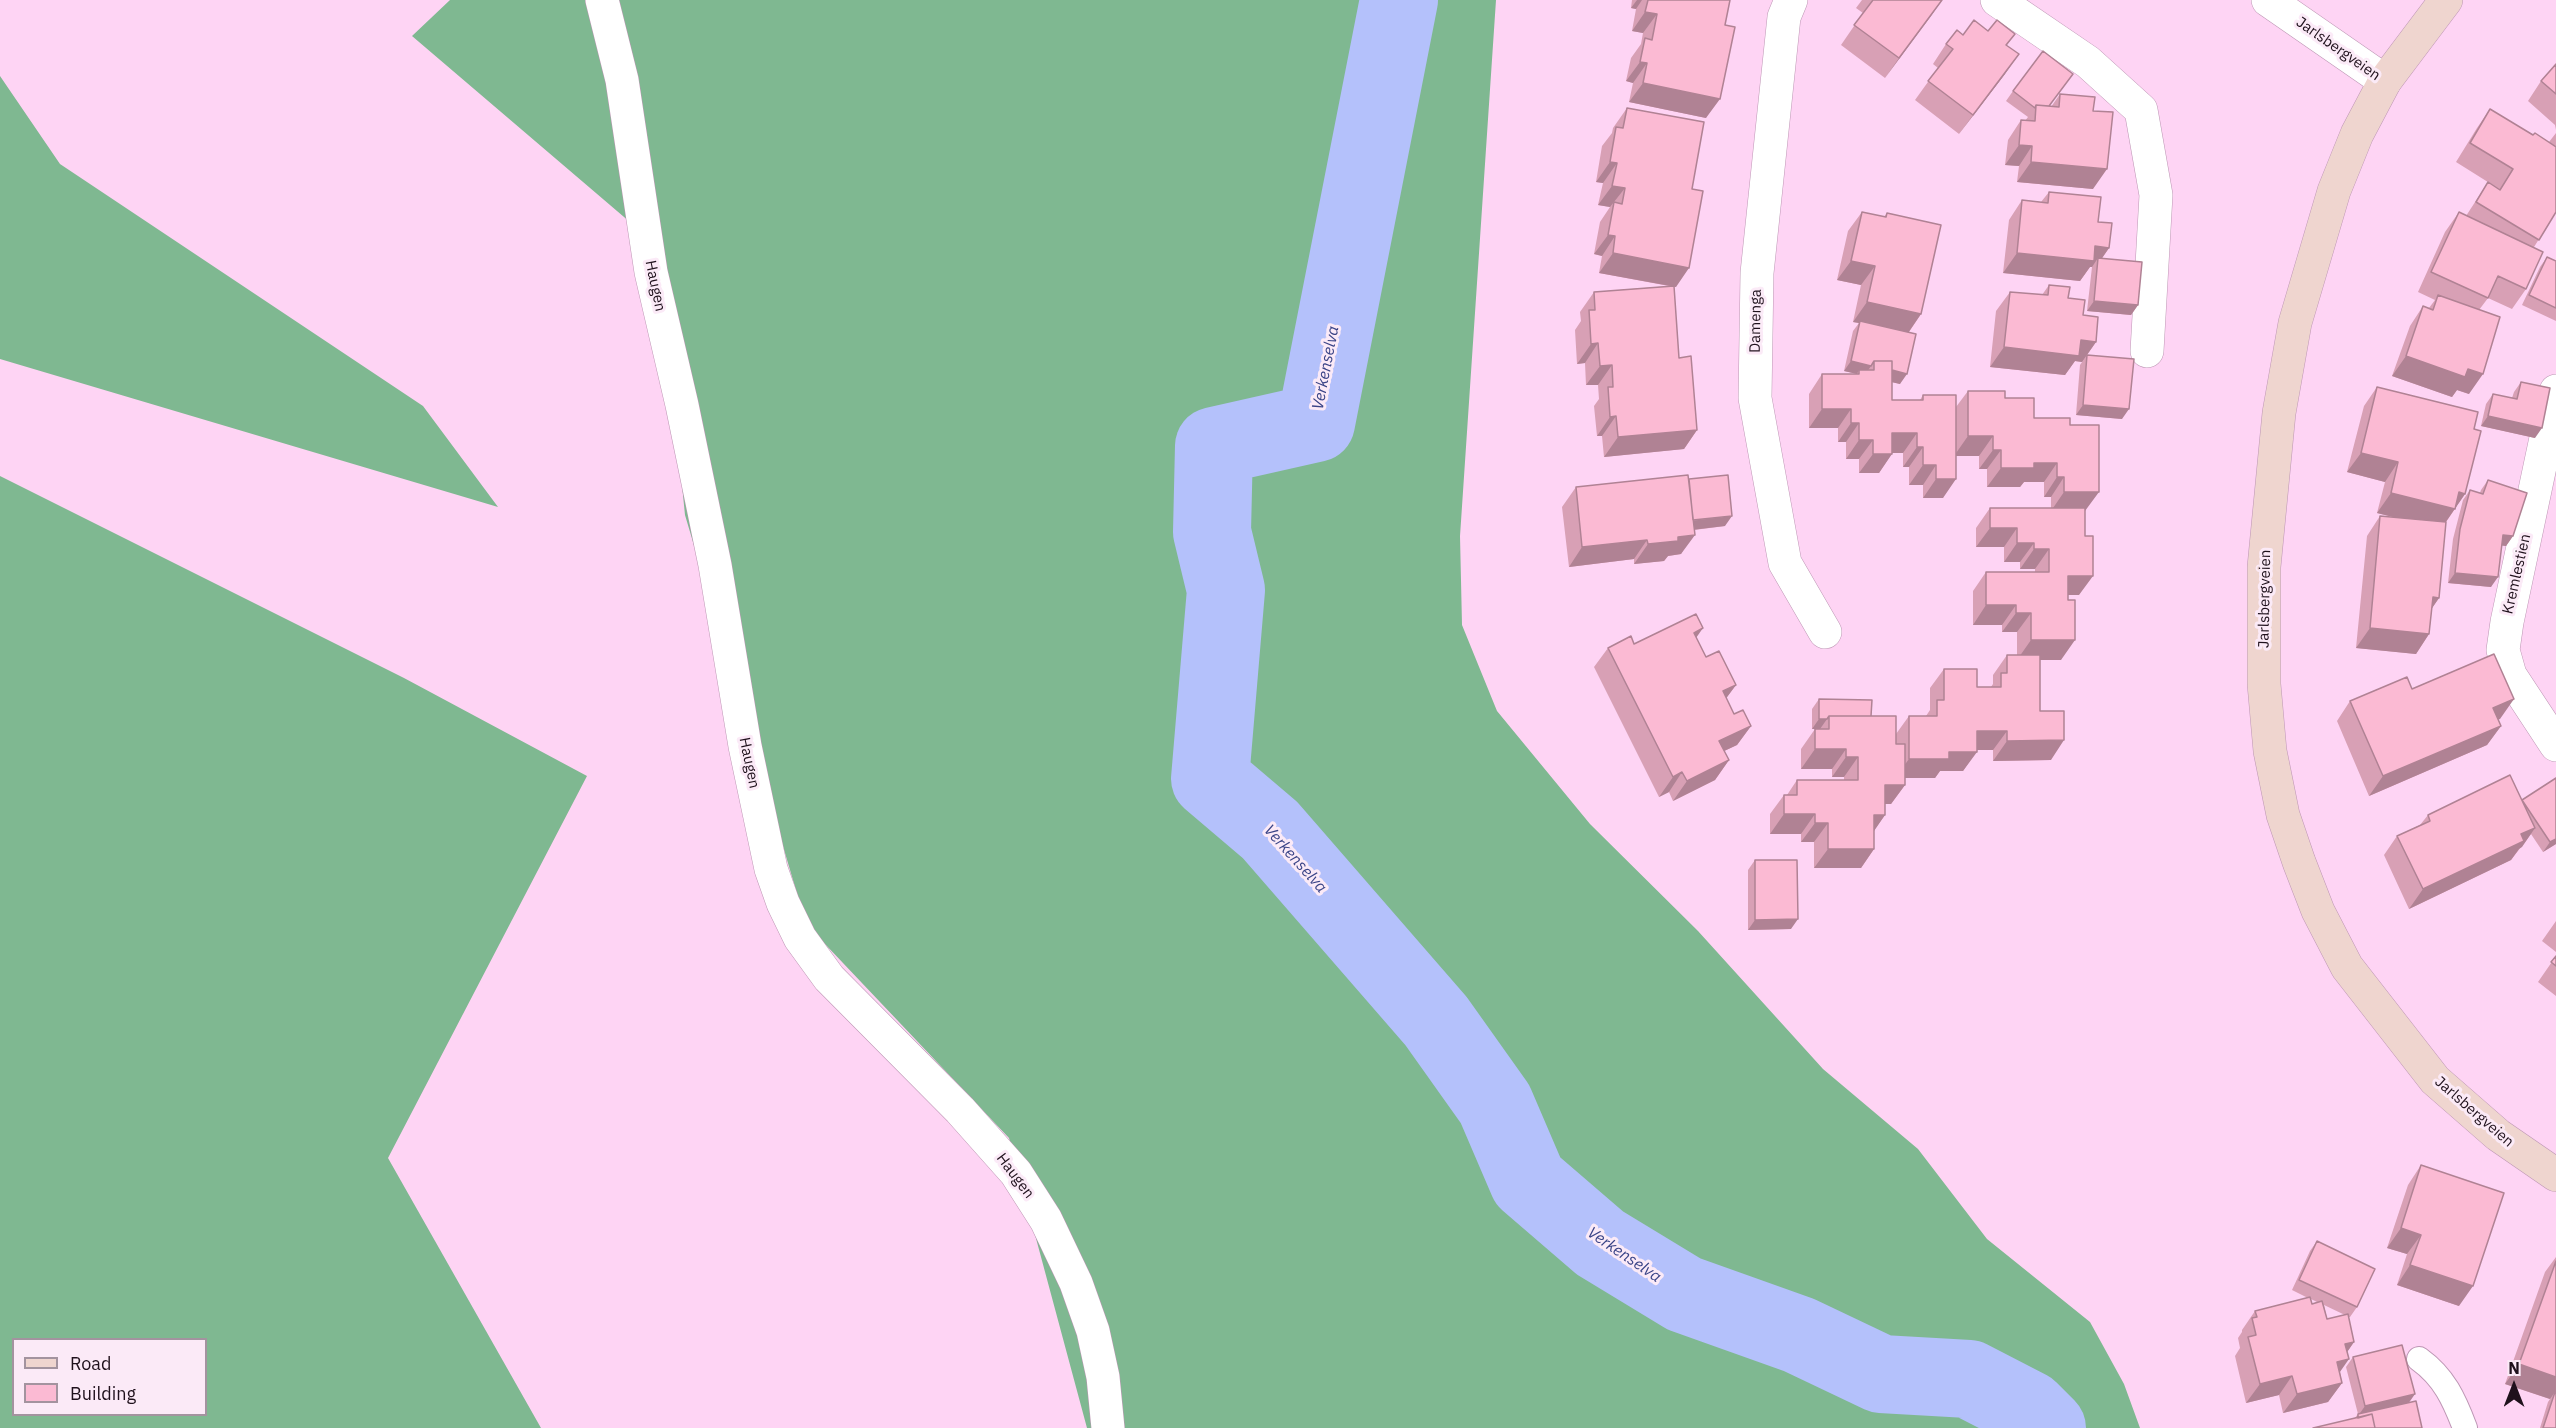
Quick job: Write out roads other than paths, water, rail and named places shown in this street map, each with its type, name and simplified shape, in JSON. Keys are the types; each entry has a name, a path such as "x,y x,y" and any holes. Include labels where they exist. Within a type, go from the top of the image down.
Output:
{"main road":[{"path":"2385,81 2446,0"},
{"name":"Jarlsbergveien","path":"2385,81 2357,134 2334,191 2295,323 2279,413 2264,567 2264,684 2270,751 2283,815 2299,862 2318,911 2347,967 2435,1080 2498,1135 2556,1175"}],"street":[{"name":"Haugen","path":"602,0 622,80 651,272 682,405 715,564 744,746 771,869 783,903 800,938 829,978 960,1110 1016,1173 1046,1220 1076,1283 1093,1331 1104,1377 1108,1428"},
{"name":"Damenga","path":"1791,0 1784,17 1757,273 1755,398 1785,563 1825,632"},
{"path":"1997,0 2088,62 2142,110 2156,195 2147,351"},
{"name":"Jarlsbergveien","path":"2268,0 2385,81"},
{"name":"Kremlestien","path":"2556,391 2503,650 2510,675 2556,745"}],"lane":[{"path":"2419,1359 2434,1370 2446,1384 2465,1428"}],"waterway":[{"name":"Verkenselva","path":"1399,0 1316,423 1214,446 1212,532 1226,590 1210,779 1270,830 1436,1021 1495,1104 1528,1181 1600,1243 1684,1294 1799,1335 1881,1374 1969,1379 2029,1410 2047,1428"}]}
